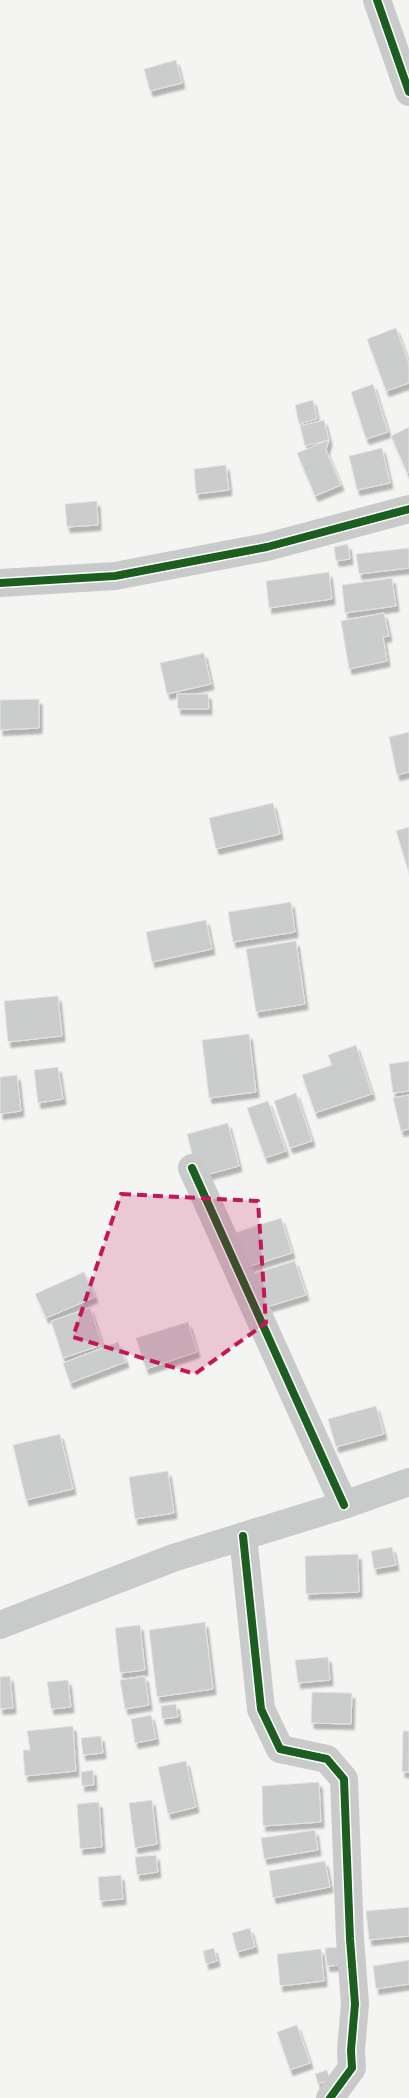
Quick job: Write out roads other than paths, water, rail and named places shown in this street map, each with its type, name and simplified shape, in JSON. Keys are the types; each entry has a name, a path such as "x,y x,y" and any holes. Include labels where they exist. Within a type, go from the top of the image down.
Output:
{"street":[{"path":"377,0 409,92"},
{"path":"0,583 115,576 267,548 408,513"},
{"path":"192,1168 344,1505"},
{"path":"0,1625 173,1558 344,1505 409,1482"},
{"path":"242,1536 261,1709 280,1749 327,1759 344,1778 350,1939 355,2004 351,2050 352,2068 330,2098"}]}
